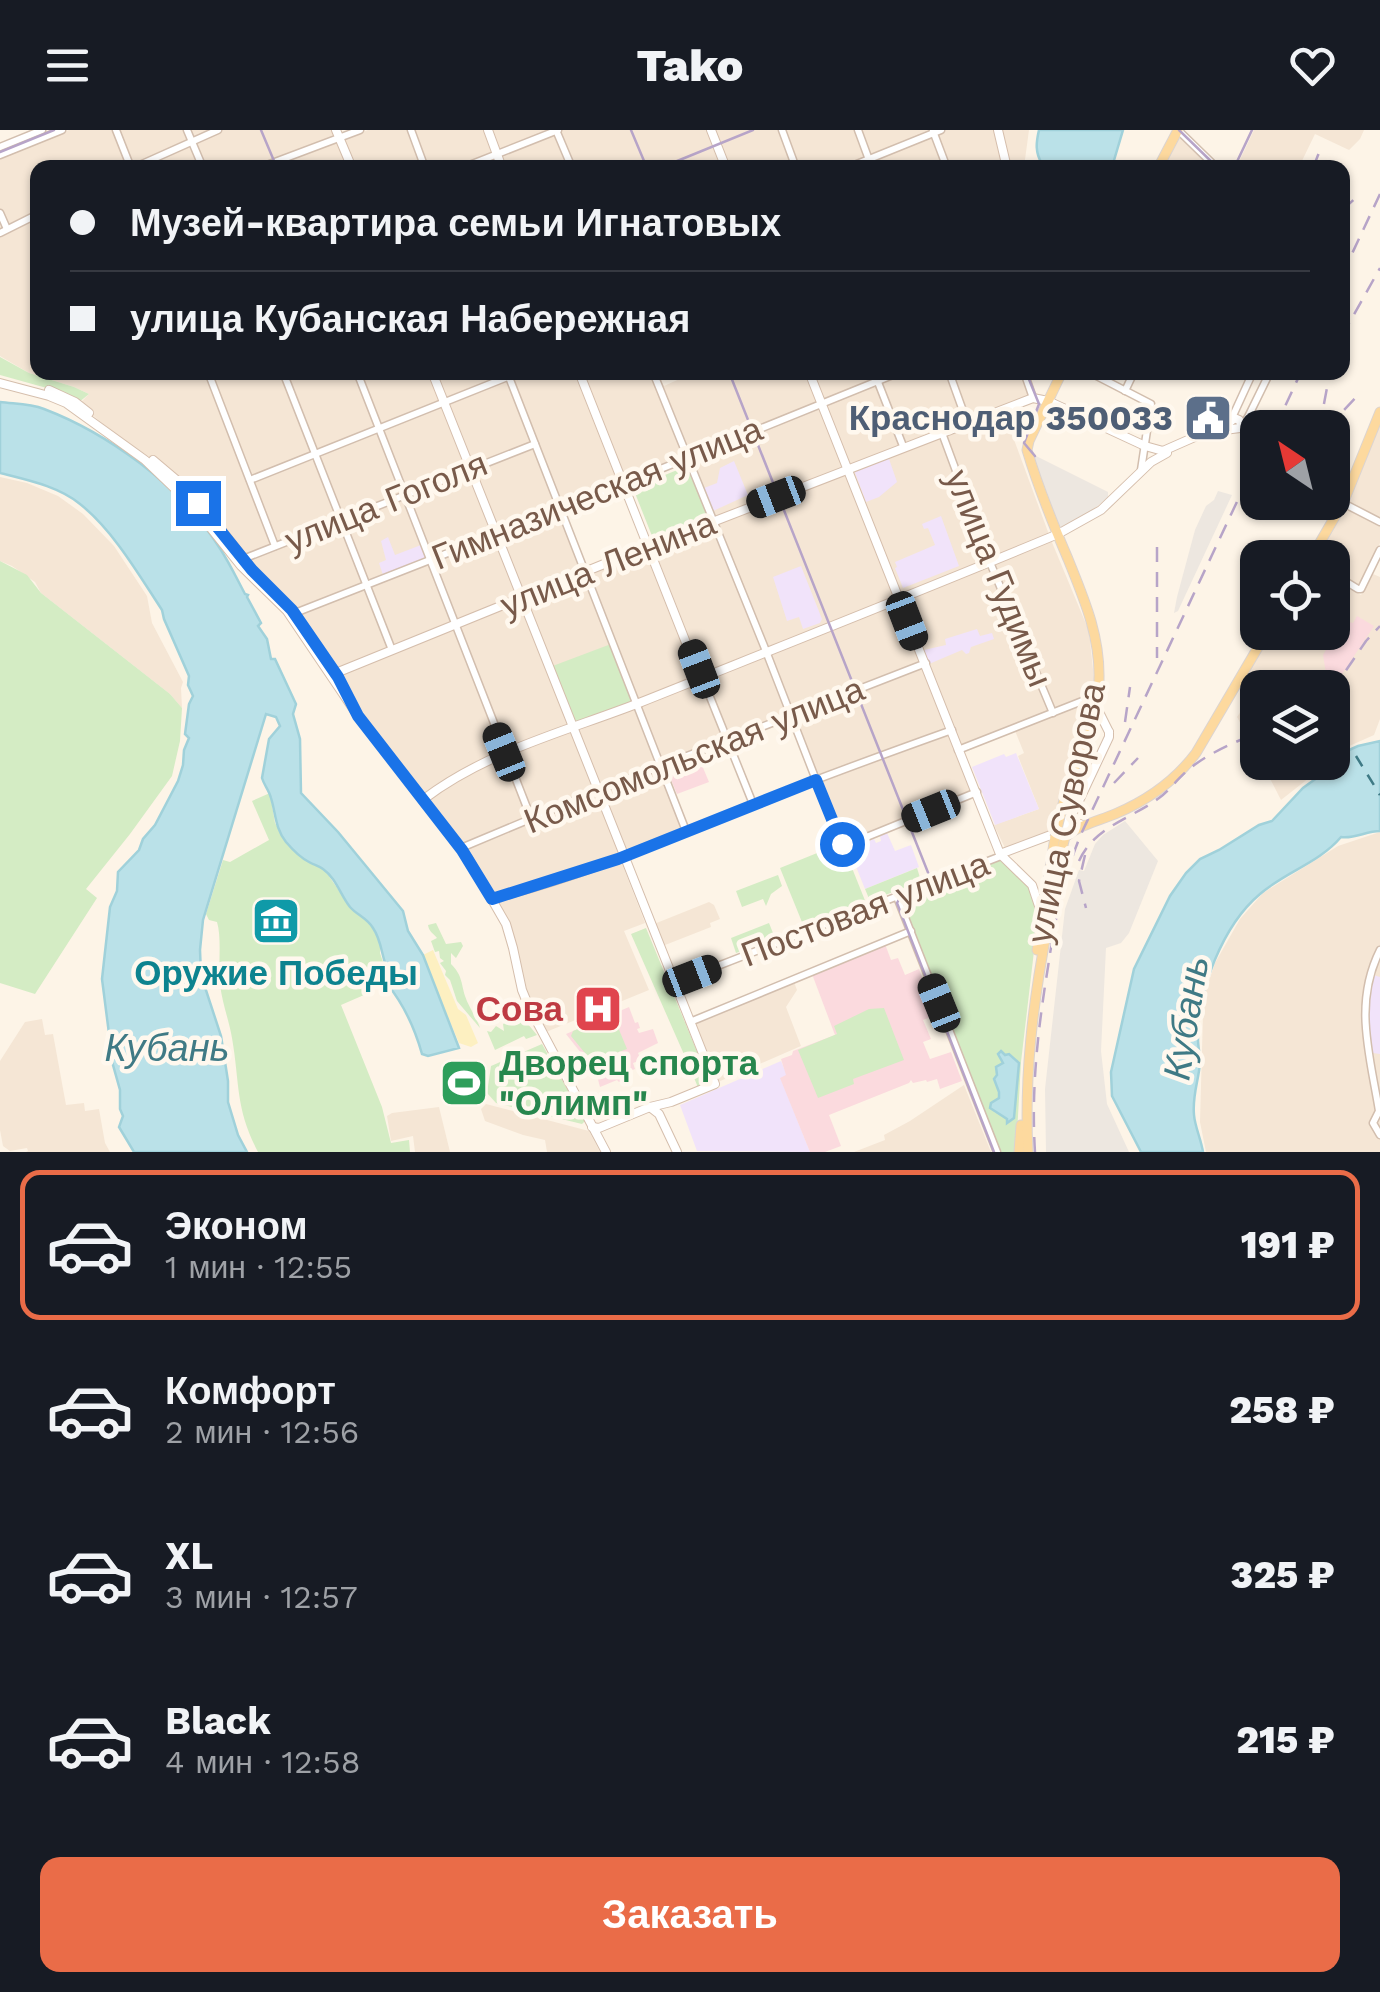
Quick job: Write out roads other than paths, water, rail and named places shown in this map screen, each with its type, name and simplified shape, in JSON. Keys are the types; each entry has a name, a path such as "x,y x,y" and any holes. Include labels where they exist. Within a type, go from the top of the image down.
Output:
{"main road":[{"path":"489,130 500,160"},
{"path":"710,130 723,160"},
{"path":"998,130 1006,160"},
{"path":"1163,160 1178,130"},
{"path":"337,134 347,160"},
{"path":"0,380 66,403 145,460 194,506 287,611 333,674"},
{"path":"434,380 713,1086 599,1128 592,1127"},
{"path":"584,380 701,677"},
{"path":"812,380 1000,855 1032,885 1041,911 1040,932"},
{"name":"улица Суворова","path":"1019,1152 1025,1040 1040,932 1062,808 1095,703 1092,634 1028,450 1056,380"},
{"name":"улица Ленина","path":"333,674 847,468 1033,398 1046,400 1164,451"},
{"path":"1350,480 1380,404"},
{"path":"1350,482 1380,412"},
{"path":"1164,451 1235,426"},
{"path":"424,799 505,754 1055,534 1102,510 1153,460 1235,426"},
{"path":"240,560 294,613 361,720 461,848 508,932 528,1007 606,1152"},
{"path":"1077,805 1074,820 1080,826 1118,813 1162,787 1196,754 1255,650"},
{"path":"1095,703 1105,732"},
{"path":"1091,724 1105,732"},
{"name":"улица Суворова","path":"1056,834 1077,805 1103,748 1105,732"},
{"name":"улица Суворова","path":"1028,1152 1029,1038 1064,840 1080,826"},
{"name":"Постовая улица","path":"1000,855 1080,826"},
{"path":"1015,850 1016,863 1035,886 1043,887 1050,876"},
{"name":"улица Суворова","path":"1041,963 1050,876"},
{"path":"660,1114 668,1103"},
{"path":"650,1107 660,1114 676,1152"}],"street":[{"path":"0,147 42,130"},
{"path":"0,156 62,130"},
{"path":"116,130 129,160"},
{"path":"187,130 199,160"},
{"path":"150,160 218,130"},
{"path":"277,160 337,134 360,130"},
{"path":"411,130 422,160"},
{"path":"481,160 557,130 569,160"},
{"path":"782,130 793,160"},
{"path":"858,130 869,160"},
{"path":"1178,130 1209,160"},
{"path":"876,160 936,131 945,160"},
{"path":"0,213 3,231 30,218"},
{"path":"211,380 275,546"},
{"path":"287,380 392,650"},
{"path":"360,380 531,818"},
{"path":"250,480 497,380"},
{"path":"510,380 686,832"},
{"path":"656,380 842,847 976,792 1000,848 1015,850"},
{"name":"Гимназическая улица","path":"294,613 882,380"},
{"path":"952,380 967,422"},
{"path":"1027,380 1033,398"},
{"path":"1105,380 1151,404 1142,469"},
{"path":"1125,390 1130,380"},
{"path":"1235,426 1250,380"},
{"path":"1235,426 1248,417 1266,380"},
{"path":"877,382 903,446"},
{"name":"улица Гудимы","path":"946,442 947,433 963,412"},
{"name":"улица Гудимы","path":"942,432 989,561 1053,713"},
{"name":"улица Гоголя","path":"240,560 535,444"},
{"path":"1142,469 1164,451"},
{"path":"1350,507 1380,522"},
{"path":"1350,585 1358,590 1363,586 1380,550"},
{"name":"Комсомольская улица","path":"461,848 925,663"},
{"path":"701,677 751,805"},
{"path":"959,749 1083,701 1095,703"},
{"path":"492,899 622,857 952,730"},
{"name":"Постовая улица","path":"674,982 1000,855"},
{"name":"Постовая улица","path":"674,982 1000,855"},
{"path":"897,898 998,1152"},
{"path":"690,1022 910,931"},
{"path":"1380,950 1363,1016 1379,1110 1374,1123 1380,1135"}],"water":[{"path":"1039,130 1123,130 1114,160 1040,160"},
{"name":"Кубань","path":"0,402 44,409 117,447 163,482 203,524 248,595 271,659 275,659 296,704 293,714 300,739 301,793 403,911 459,1048 422,1054 408,1018 388,985 392,978 373,928 350,907 328,873 300,856 282,837 262,778 269,739 280,726 276,717 266,714 203,920 200,950 201,975 221,1036 228,1102 247,1152 134,1152 119,1127 123,1116 102,979 110,907 117,891 118,872 139,850 178,781 189,738 185,734 193,696 189,676 162,610 104,527 62,493 0,473"},
{"name":"Кубань","path":"1380,741 1380,831 1341,837 1323,854 1260,894 1235,923 1207,980 1199,1020 1200,1062 1194,1108 1203,1152 1141,1152 1112,1096 1111,1072 1134,969 1170,896 1200,859 1272,821 1314,780 1350,780 1350,750"},
{"path":"1001,1051 1019,1063 1014,1118 1007,1123 990,1108 999,1098 994,1079 996,1067 1003,1063 998,1054"}],"tram line":[{"path":"0,152 54,130"},
{"path":"261,130 274,160"},
{"path":"631,130 644,160"},
{"path":"680,160 753,130"},
{"path":"1179,130 1210,160"},
{"path":"1238,160 1252,130"},
{"path":"732,380 929,875 926,883 902,894 897,903 994,1152"},
{"path":"1029,380 1039,404 1024,443 1035,456"}],"railway":[{"path":"1316,160 1322,145"},
{"path":"1350,258 1380,194"},
{"path":"1350,203 1357,197"},
{"path":"1350,322 1380,268"},
{"path":"1283,410 1297,380"},
{"path":"1323,410 1328,380"},
{"path":"1344,410 1361,392"},
{"path":"1035,1152 1035,1082 1041,1013 1057,915 1070,865 1240,495"},
{"path":"1157,547 1157,658"},
{"path":"1346,670 1380,626"},
{"path":"1125,722 1130,687"},
{"path":"1079,861 1104,831 1159,798 1196,764 1240,740"},
{"path":"1114,783 1138,758"},
{"path":"1085,855 1079,881 1086,908"}],"place":[{"name":"Краснодар 350033","path":"1208,418"},
{"name":"Оружие Победы","path":"276,921"},
{"name":"Сова","path":"598,1009"},
{"name":"Дворец спорта \"Олимп\"","path":"464,1083"}]}
